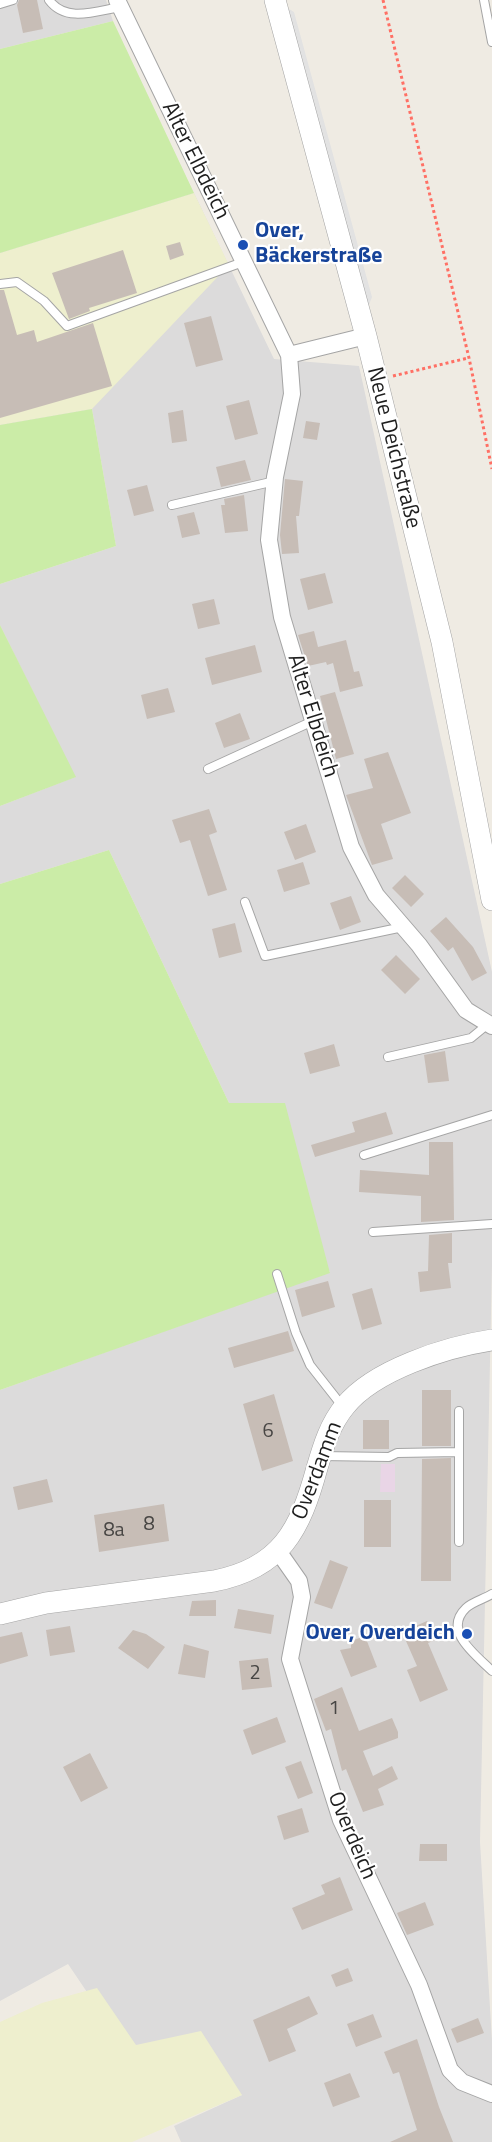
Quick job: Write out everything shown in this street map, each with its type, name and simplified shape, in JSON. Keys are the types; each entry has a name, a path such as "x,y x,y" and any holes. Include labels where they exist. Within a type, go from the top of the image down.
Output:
{"street":[{"name":"Neue Deichstraße","path":"275,0 366,336 442,642 492,900"},
{"name":"Alter Elbdeich","path":"118,3 288,355 292,394 275,481 269,540 282,617 358,862 376,895 444,978 466,1010 490,1025"},
{"path":"288,355 366,336"},
{"name":"Overdamm","path":"0,1614 46,1604 225,1579 257,1566 278,1551 301,1517 329,1433 343,1407 363,1386 391,1370 492,1340"},
{"name":"Overdeich","path":"278,1551 299,1581 302,1597 290,1659 341,1820 419,1985 450,2070 462,2082 492,2094"}],"lane":[{"path":"0,4 13,0"},
{"path":"49,0 56,10 73,14 118,3"},
{"path":"484,0 492,42"},
{"path":"0,284 17,282 44,301 67,326 243,262"},
{"path":"172,505 275,481"},
{"path":"208,769 313,721"},
{"path":"245,902 265,956 403,927"},
{"path":"387,1057 471,1038 490,1025"},
{"path":"364,1155 492,1115"},
{"path":"373,1232 492,1224"},
{"path":"277,1274 296,1333 310,1365 343,1407"},
{"path":"459,1411 459,1542"},
{"path":"321,1456 389,1457 397,1453 459,1452"},
{"path":"492,1594 467,1607 459,1618 458,1629 460,1638 492,1671"}],"path":[{"path":"383,0 469,358 492,469"},
{"path":"391,376 469,358"}],"shaded area":[{"path":"0,0 106,0 113,21 0,49"},
{"path":"284,6 294,12 372,297 367,310"},
{"path":"194,193 274,359 359,366 492,972 492,1264 480,1842 492,2041 492,2142 181,2142 174,2126 242,2095 131,2057 68,1964 0,2001 0,1390 330,1272 229,1103 109,850 0,884 0,806 75,777 0,625 0,584 116,546 92,409 0,425 0,253"},
{"path":"381,1464 395,1464 395,1492 380,1492"}],"green space":[{"path":"113,21 194,193 0,253 0,49"},
{"path":"194,193 229,265 92,409 0,425 0,253"},
{"path":"92,409 116,546 0,584 0,425"},
{"path":"0,625 76,777 0,806"},
{"path":"109,850 229,1103 285,1103 330,1273 0,1390 0,884"},
{"path":"97,1988 136,2045 201,2031 242,2095 132,2142 0,2142 0,2022 42,2003"}],"building":[{"path":"19,0 37,0 43,29 23,33 17,5"},
{"path":"180,242 184,255 170,260 166,246"},
{"path":"123,250 137,293 89,308 90,311 69,319 52,273"},
{"path":"0,290 4,290 17,335 34,330 37,342 93,323 112,386 0,418"},
{"path":"211,316 223,360 196,367 184,323"},
{"path":"249,400 258,434 235,440 226,406"},
{"path":"183,410 187,441 172,443 168,413"},
{"path":"306,421 320,423 317,440 303,438"},
{"path":"245,460 251,480 221,487 216,467"},
{"path":"285,479 303,481 299,516 296,516 299,553 282,554 280,535"},
{"path":"147,485 154,511 134,516 127,490"},
{"path":"244,495 248,531 225,533 221,505 225,505 224,499"},
{"path":"194,512 200,534 182,538 177,516"},
{"path":"325,573 333,603 308,610 300,579"},
{"path":"214,599 220,624 198,629 192,604"},
{"path":"314,631 318,647 346,640 354,672 359,671 363,686 340,692 333,663 327,665 326,662 308,666 298,635"},
{"path":"255,645 262,672 212,685 205,658"},
{"path":"168,688 175,712 147,719 141,695"},
{"path":"335,692 354,754 336,759 320,696"},
{"path":"240,713 250,739 224,748 215,723"},
{"path":"388,752 411,813 381,824 393,859 372,865 346,795 373,788 364,759"},
{"path":"209,809 217,832 209,835 227,890 208,896 190,840 180,843 172,820"},
{"path":"306,824 316,852 295,860 284,832"},
{"path":"303,862 310,884 284,892 277,870"},
{"path":"405,875 424,894 411,907 392,888"},
{"path":"351,896 361,922 340,930 330,903"},
{"path":"446,917 473,947 487,973 472,981 453,947 448,951 430,931"},
{"path":"235,923 242,952 219,958 212,929"},
{"path":"396,955 420,979 405,994 381,970"},
{"path":"334,1044 340,1066 310,1074 304,1053"},
{"path":"445,1051 449,1081 428,1083 424,1055"},
{"path":"386,1112 393,1134 315,1157 311,1145 355,1132 352,1122"},
{"path":"429,1142 453,1142 454,1220 421,1222 421,1196 359,1192 360,1170 429,1175"},
{"path":"452,1233 452,1263 448,1263 451,1288 420,1292 418,1272 428,1271 429,1235"},
{"path":"328,1281 335,1307 302,1317 295,1290"},
{"path":"372,1288 382,1324 362,1330 352,1294"},
{"path":"288,1331 294,1351 234,1368 228,1348"},
{"path":"422,1390 451,1390 451,1446 422,1446"},
{"path":"274,1394 293,1461 262,1471 243,1404"},
{"path":"363,1420 389,1420 389,1449 363,1449"},
{"path":"451,1458 451,1581 421,1581 422,1459"},
{"path":"47,1479 53,1502 18,1510 13,1487"},
{"path":"364,1500 391,1500 391,1547 364,1547"},
{"path":"164,1504 169,1541 99,1552 94,1515"},
{"path":"330,1560 348,1567 332,1609 314,1603"},
{"path":"216,1600 216,1616 189,1616 192,1601"},
{"path":"238,1609 274,1615 271,1634 234,1628"},
{"path":"427,1621 435,1640 428,1643 448,1690 420,1702 407,1670 417,1666 402,1632"},
{"path":"70,1626 75,1652 50,1656 46,1630"},
{"path":"133,1630 146,1634 165,1647 148,1669 118,1648"},
{"path":"22,1632 28,1656 0,1664 0,1637"},
{"path":"365,1636 377,1667 351,1677 340,1650 351,1648 351,1641"},
{"path":"184,1644 209,1651 205,1678 178,1674"},
{"path":"268,1658 272,1687 242,1690 239,1661"},
{"path":"342,1687 359,1731 392,1718 398,1732 398,1738 363,1751 373,1776 392,1766 398,1779 378,1789 384,1805 363,1812 346,1769 342,1771 331,1729 326,1731 314,1699"},
{"path":"277,1717 286,1742 252,1755 243,1730"},
{"path":"90,1753 108,1788 81,1802 63,1767"},
{"path":"301,1761 313,1793 298,1799 285,1767"},
{"path":"302,1808 309,1832 284,1840 277,1816"},
{"path":"420,1844 447,1844 447,1861 419,1861"},
{"path":"340,1877 353,1910 302,1930 292,1908 325,1894 321,1885"},
{"path":"425,1902 434,1925 407,1935 397,1913"},
{"path":"348,1968 353,1981 336,1987 331,1975"},
{"path":"309,1996 318,2014 287,2029 296,2051 269,2062 253,2020"},
{"path":"373,2014 382,2037 356,2047 347,2024"},
{"path":"478,2018 484,2033 457,2043 451,2029"},
{"path":"417,2039 453,2142 390,2142 417,2130 399,2072 393,2074 384,2052"},
{"path":"350,2073 360,2097 333,2107 324,2083"}],"place":[{"name":"Over, Bäckerstraße","path":"243,245"},
{"name":"Over, Overdeich","path":"467,1634"}]}
